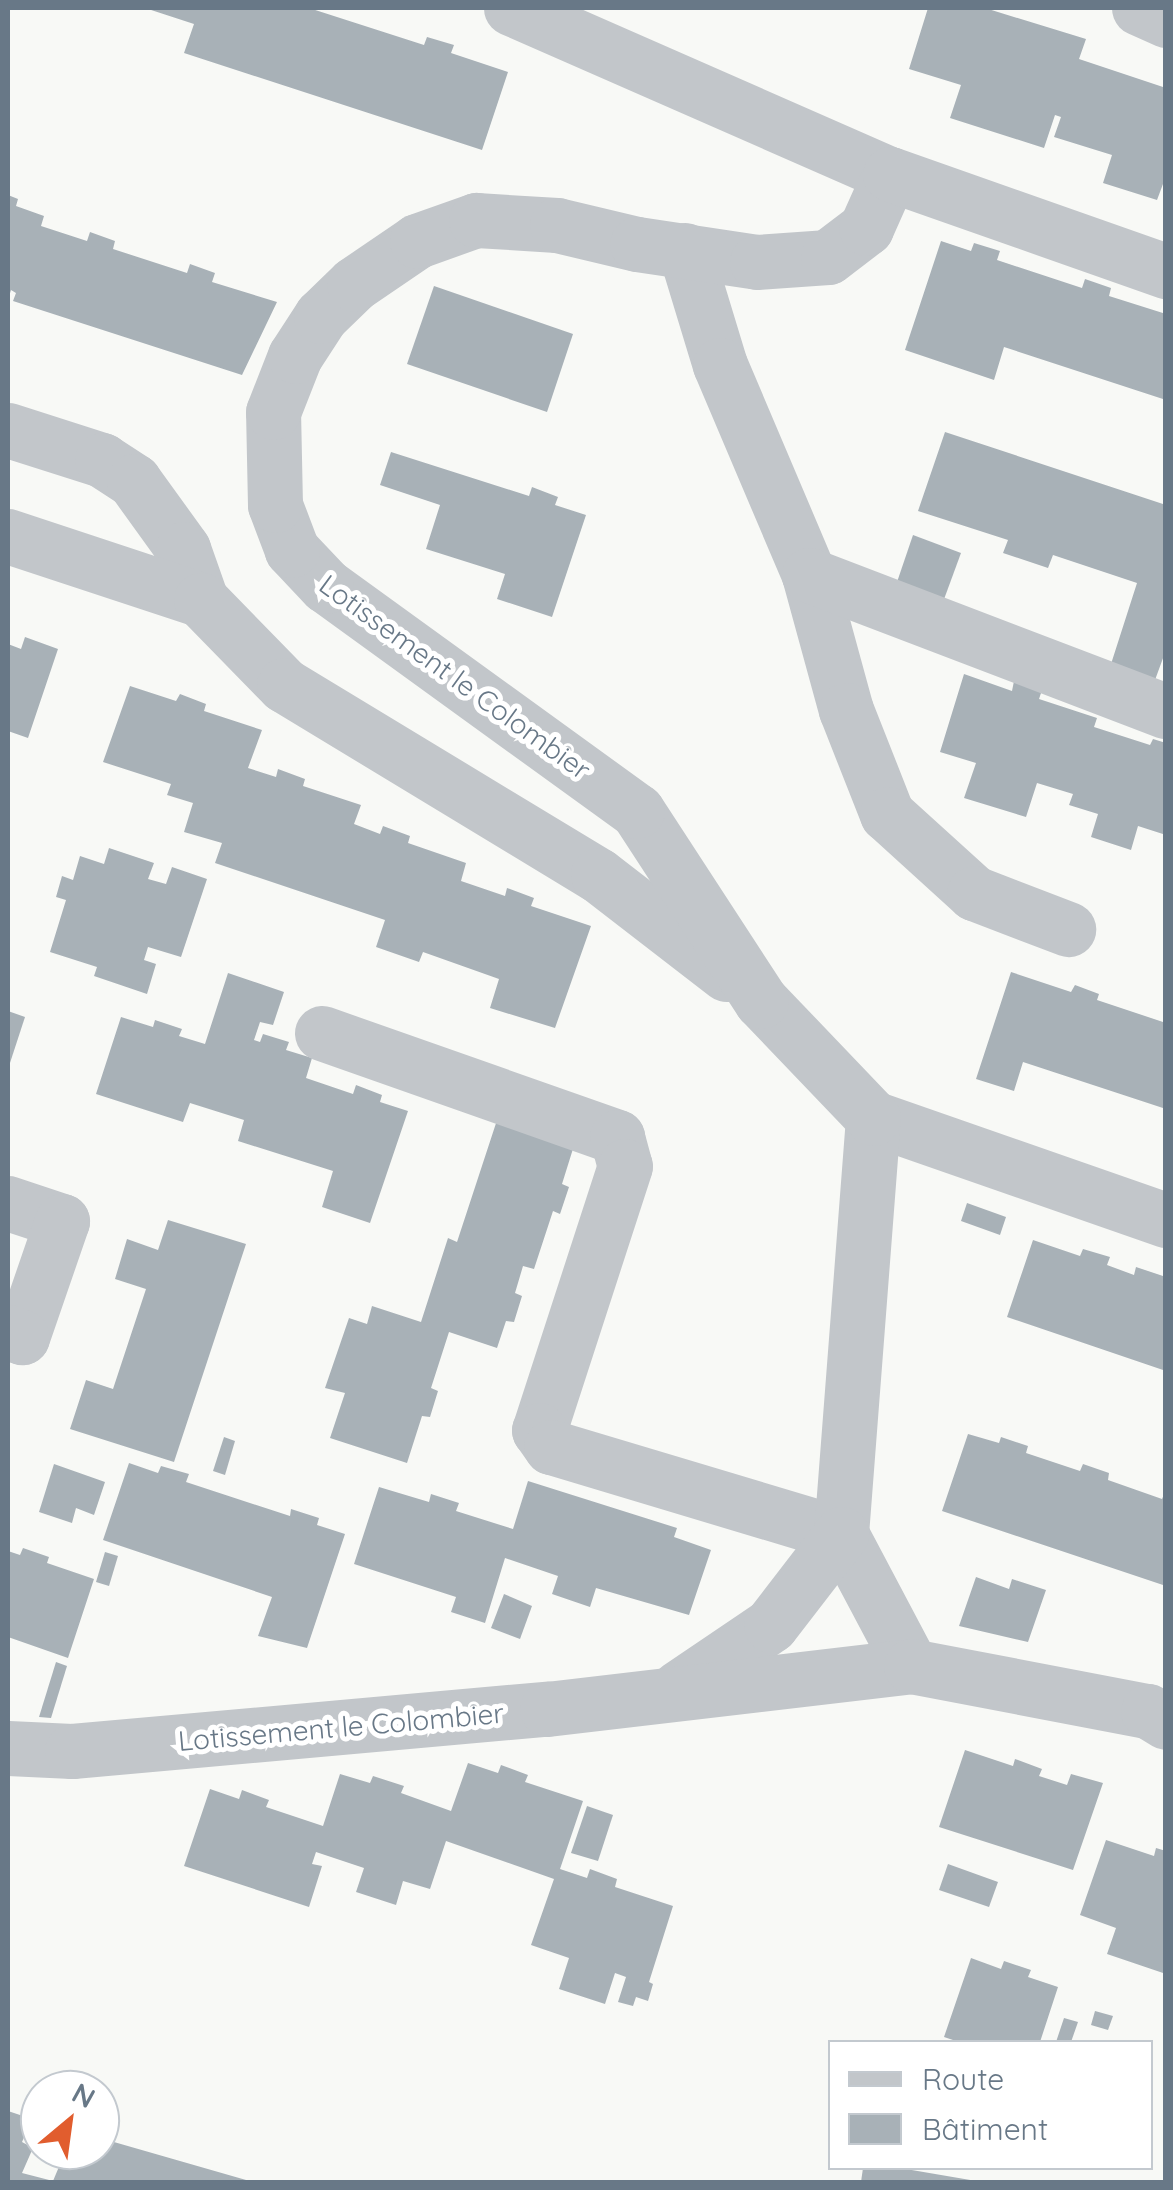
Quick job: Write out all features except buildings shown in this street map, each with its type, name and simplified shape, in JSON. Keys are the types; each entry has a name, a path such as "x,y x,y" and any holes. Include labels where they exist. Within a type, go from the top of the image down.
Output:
{"street":[{"path":"511,8 890,174 1166,271"},
{"path":"1139,8 1166,20"},
{"name":"Lotissement le Colombier","path":"890,174 866,228 828,257 757,262 557,226 476,220 417,240 354,284 321,316 294,356 273,412 275,505 292,550 326,586 637,811 760,1000 873,1118 1166,1220"},
{"path":"685,250 720,365 809,575 846,710 887,814 974,894 1068,929"},
{"path":"8,430 102,460 134,481 183,549 200,600 284,685 598,876 760,1000"},
{"path":"8,536 200,600"},
{"path":"809,575 1166,710"},
{"path":"322,1033 617,1137 625,1166 539,1430 551,1447 840,1534"},
{"path":"873,1118 840,1534 911,1666"},
{"path":"8,1203 62,1221 22,1337 8,1332"},
{"name":"Lotissement le Colombier","path":"674,1691 771,1624 840,1534"},
{"name":"Lotissement le Colombier","path":"8,1748 72,1751 546,1709 911,1666 1148,1712 1166,1722"}]}
